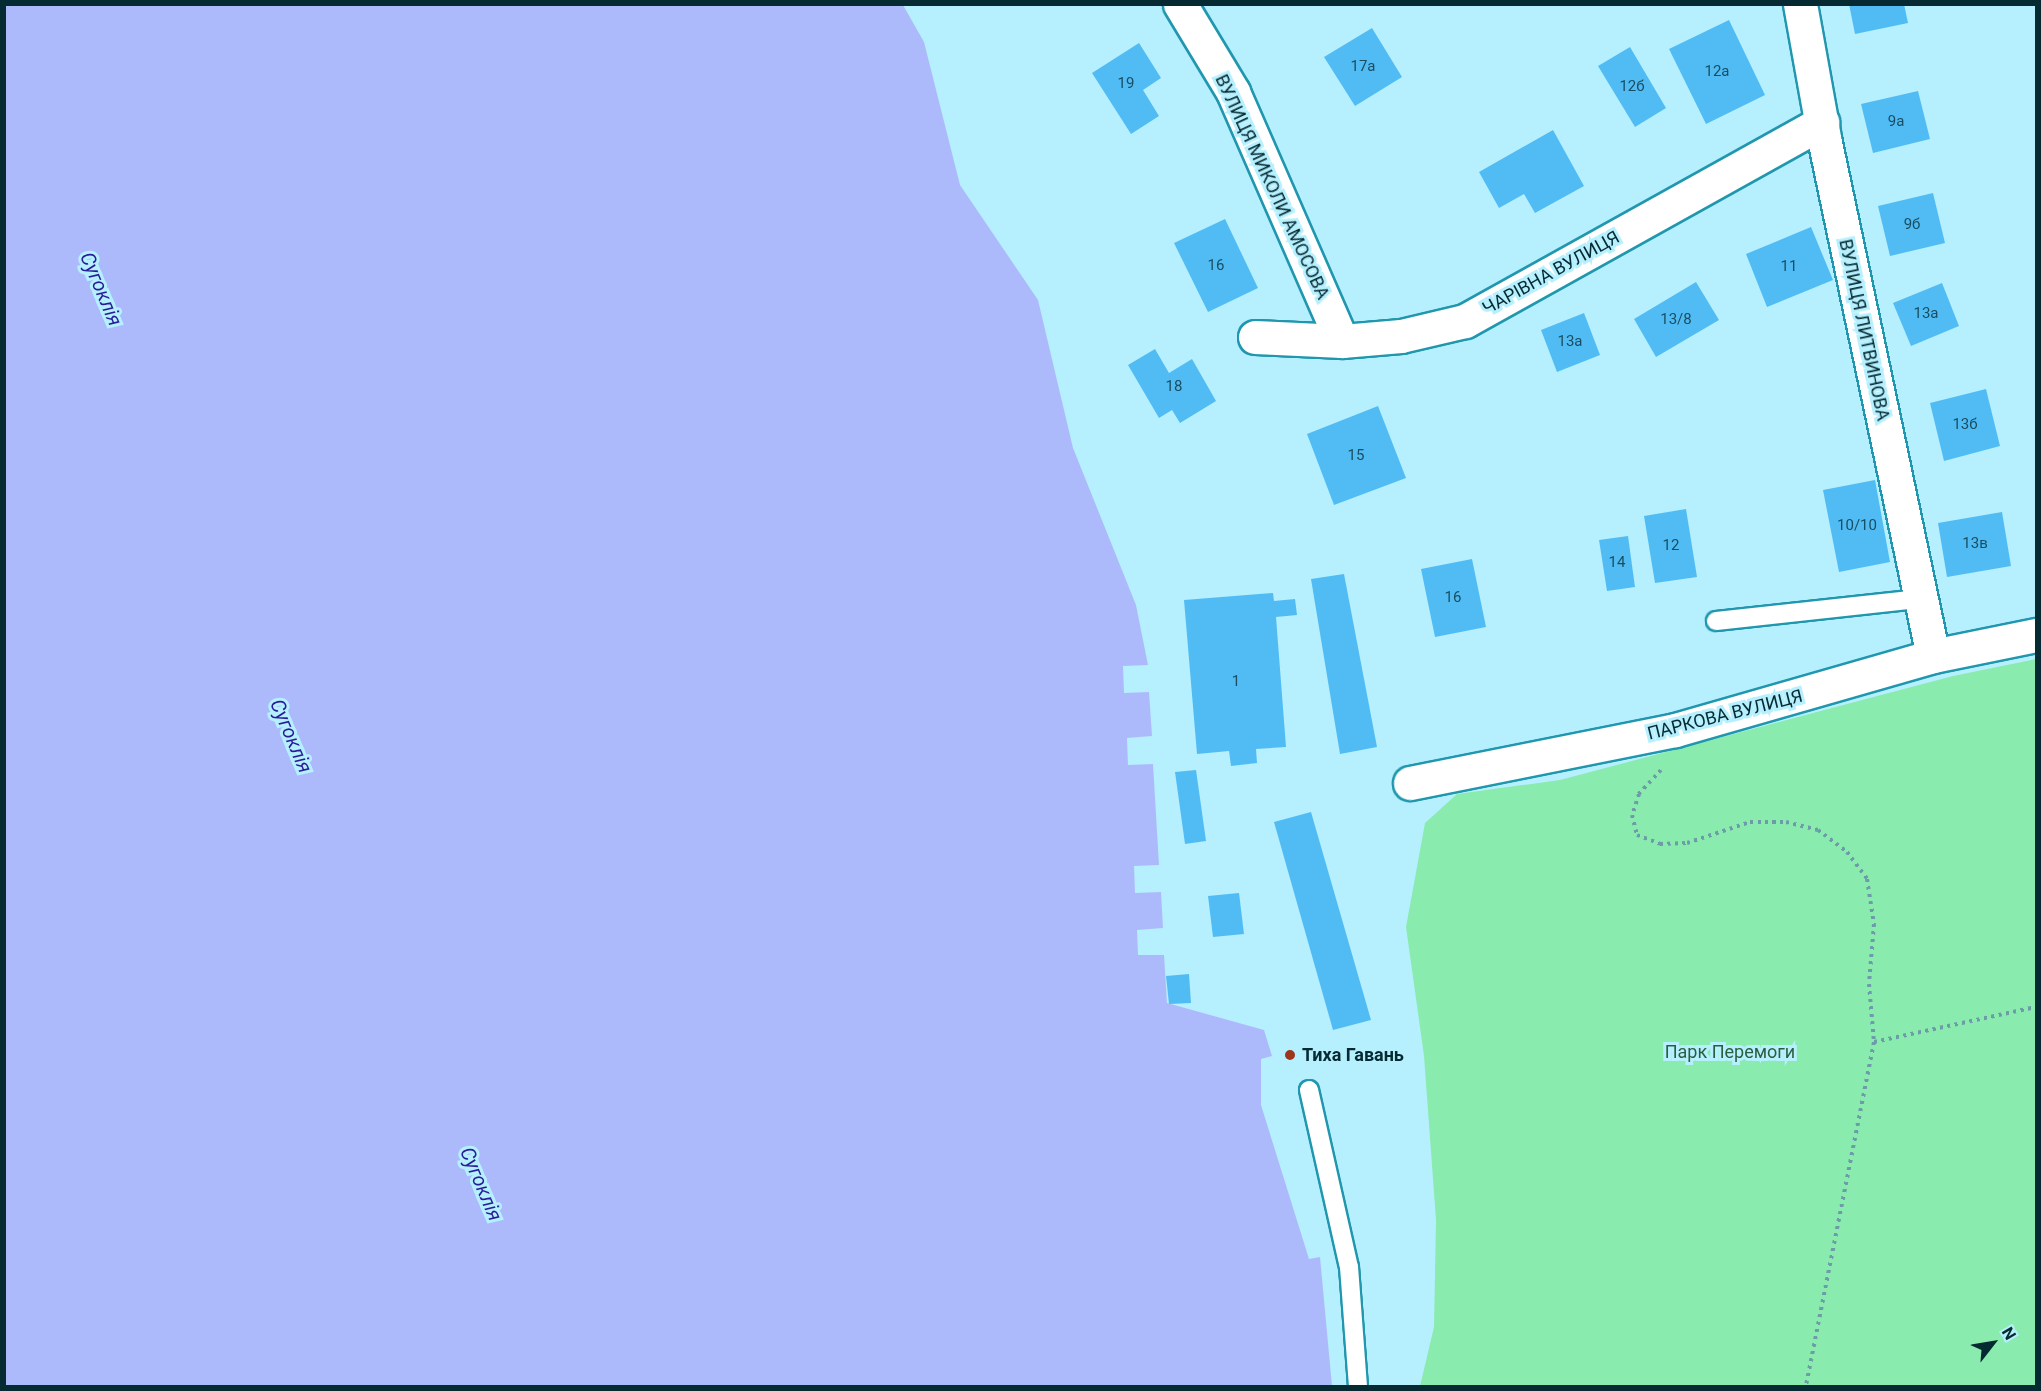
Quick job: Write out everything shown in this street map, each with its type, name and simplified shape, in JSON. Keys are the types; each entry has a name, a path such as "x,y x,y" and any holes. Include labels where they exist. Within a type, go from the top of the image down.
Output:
{"street":[{"name":"ВУЛИЦЯ МИКОЛИ АМОСОВА","path":"1180,4 1233,92 1342,341"},
{"name":"ВУЛИЦЯ ЛИТВИНОВА","path":"1800,4 1822,122 1933,656"},
{"name":"ЧАРІВНА ВУЛИЦЯ","path":"1255,337 1342,341 1401,336 1465,321 1822,122"},
{"name":"ПАРКОВА ВУЛИЦЯ","path":"1410,783 1675,730 1933,656 2037,634"}],"lane":[{"path":"1716,621 1920,599"},
{"path":"1309,1090 1349,1267 1358,1386"}],"path":[{"path":"1665,765 1639,794 1632,815 1636,835 1660,844 1687,843 1750,822 1786,822 1818,830 1854,861 1867,879 1874,924 1869,984 1874,1042 1806,1386"},
{"path":"1874,1042 2037,1007"}],"green space":[{"name":"Парк Перемоги","path":"2036,659 2036,1386 1420,1386 1434,1327 1436,1220 1424,1056 1406,927 1425,823 1457,794 1560,780 1953,676"}],"water":[{"name":"Сугоклія","path":"5,5 903,5 924,42 960,185 1038,300 1073,448 1136,605 1148,665 1123,666 1124,693 1149,692 1152,736 1127,738 1128,765 1153,764 1159,865 1134,866 1135,893 1161,892 1163,928 1137,930 1138,955 1164,955 1167,1003 1264,1030 1272,1056 1261,1059 1261,1105 1309,1259 1320,1257 1332,1386 5,1386"}],"building":[{"path":"1849,4 1904,4 1908,23 1855,34"},
{"path":"1729,20 1765,95 1706,124 1669,49"},
{"path":"1372,28 1402,77 1355,106 1324,57"},
{"path":"1139,43 1161,78 1143,90 1159,116 1131,134 1092,73"},
{"path":"1630,47 1666,108 1635,127 1598,66"},
{"path":"1918,91 1930,139 1873,153 1861,104"},
{"path":"1553,130 1584,186 1535,213 1524,194 1499,208 1479,172"},
{"path":"1933,193 1945,243 1890,256 1878,206"},
{"path":"1225,219 1258,288 1208,312 1174,243"},
{"path":"1811,227 1833,280 1767,307 1746,254"},
{"path":"1696,282 1719,320 1656,357 1634,319"},
{"path":"1942,283 1959,326 1911,346 1893,303"},
{"path":"1584,313 1600,355 1557,372 1541,330"},
{"path":"1155,349 1169,373 1192,359 1216,401 1180,423 1172,410 1159,418 1128,365"},
{"path":"1986,389 2000,446 1944,461 1930,403"},
{"path":"1378,406 1406,478 1334,505 1307,434"},
{"path":"1875,480 1890,562 1839,572 1823,490"},
{"path":"1686,509 1697,577 1655,583 1644,516"},
{"path":"2002,512 2011,566 1947,577 1938,523"},
{"path":"1628,536 1635,587 1607,591 1599,540"},
{"path":"1472,559 1486,627 1435,637 1421,569"},
{"path":"1344,574 1377,747 1340,754 1311,579"},
{"path":"1273,593 1274,601 1295,599 1297,615 1276,617 1286,747 1256,749 1257,763 1231,766 1229,751 1197,754 1184,600"},
{"path":"1196,770 1206,841 1185,844 1175,772"},
{"path":"1311,812 1371,1020 1333,1030 1274,822"},
{"path":"1239,893 1244,934 1213,937 1208,896"},
{"path":"1189,974 1191,1003 1169,1004 1166,976"}],"place":[{"name":"Тиха Гавань","path":"1290,1055"}]}
